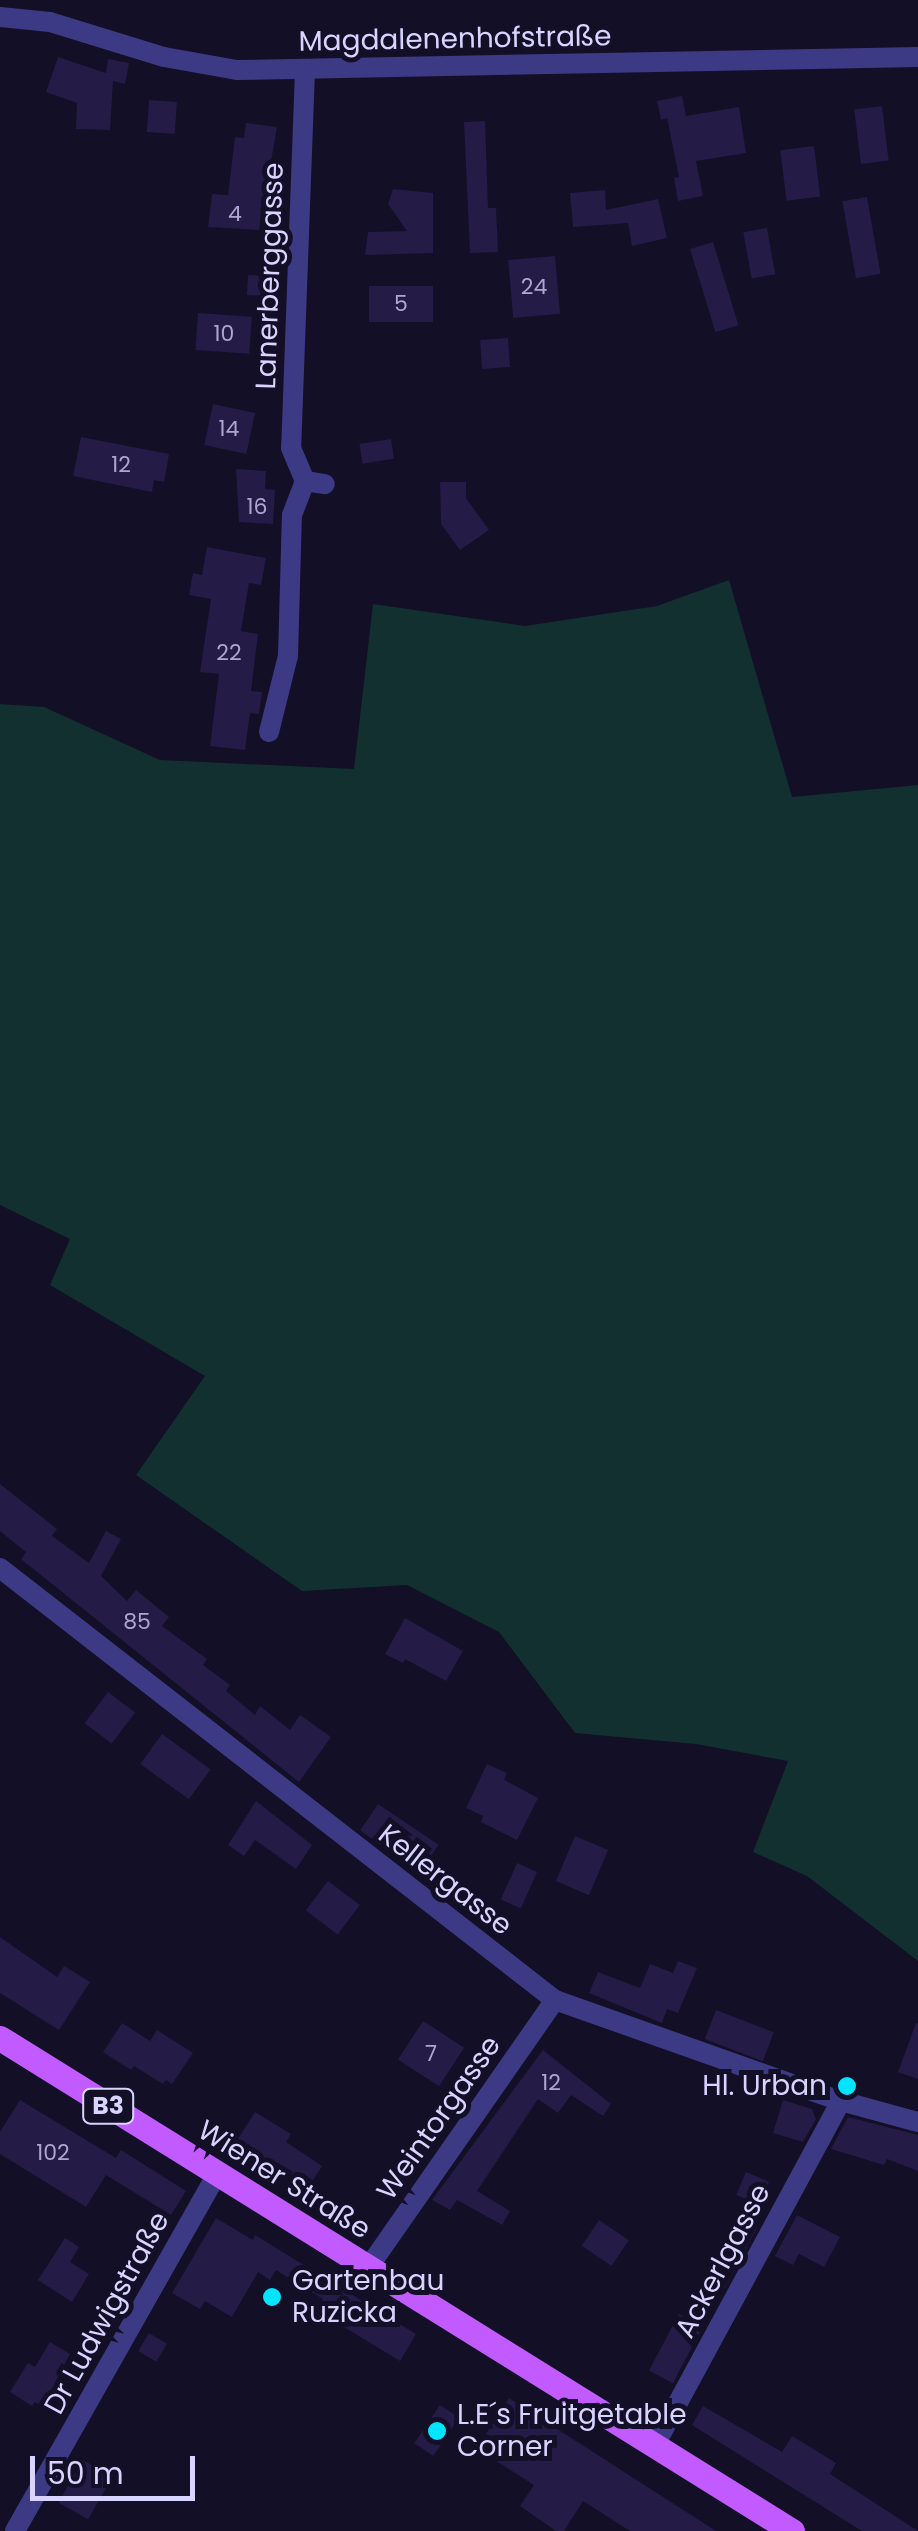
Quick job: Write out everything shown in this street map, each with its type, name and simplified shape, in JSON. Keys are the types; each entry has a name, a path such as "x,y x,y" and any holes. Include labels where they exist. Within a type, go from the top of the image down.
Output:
{"main road":[{"name":"Wiener Straße","path":"0,2038 792,2531"}],"street":[{"name":"Magdalenenhofstraße","path":"0,16 50,22 204,66 305,70 918,58"},
{"name":"Lanerberggasse","path":"269,732 288,656 292,515 315,483 291,448 305,70"},
{"name":"Kellergasse","path":"0,1568 555,2000 841,2101 918,2122"},
{"name":"Weintorgasse","path":"368,2268 555,2000"},
{"name":"Ackerlgasse","path":"654,2446 841,2101"},
{"name":"Dr Ludwigstraße","path":"15,2531 217,2174"}],"green space":[{"path":"729,580 792,797 918,785 918,1961 807,1876 753,1852 788,1761 696,1744 575,1733 499,1632 407,1585 302,1591 136,1475 205,1376 50,1285 70,1239 0,1205 0,704 44,707 160,760 354,769 373,604 525,626 657,606"}],"building":[{"path":"58,57 106,73 108,59 129,63 125,84 113,81 110,130 76,129 77,103 46,92"},
{"path":"682,96 686,116 739,107 746,153 696,161 703,196 678,201 674,178 679,177 667,118 661,120 657,101"},
{"path":"149,100 177,102 175,134 147,132"},
{"path":"882,106 889,161 861,164 854,109"},
{"path":"485,121 488,208 496,208 498,252 470,253 464,122"},
{"path":"246,123 277,127 259,230 208,227 212,194 228,195 235,137 244,138"},
{"path":"814,146 820,197 786,201 780,150"},
{"path":"393,189 433,193 433,253 365,255 368,232 407,231 388,204"},
{"path":"605,190 606,210 658,199 667,238 632,246 628,223 573,227 570,193"},
{"path":"867,197 881,274 856,278 842,201"},
{"path":"767,228 775,274 752,278 743,232"},
{"path":"713,242 738,325 715,332 690,249"},
{"path":"555,256 560,314 513,318 508,260"},
{"path":"248,275 269,276 268,296 247,295"},
{"path":"369,286 433,286 433,322 369,322"},
{"path":"198,313 252,317 249,354 195,350"},
{"path":"508,338 510,367 482,369 480,340"},
{"path":"213,404 255,413 246,454 204,445"},
{"path":"81,437 169,454 164,482 154,480 152,492 73,476"},
{"path":"391,439 394,459 363,464 359,444"},
{"path":"236,469 266,471 265,489 275,490 273,524 239,522"},
{"path":"440,482 466,482 466,498 489,530 460,550 441,524"},
{"path":"207,547 266,558 261,585 249,583 241,631 258,634 251,691 262,692 259,714 250,713 245,750 210,746 219,674 200,672 211,599 189,595 193,573 202,575"},
{"path":"0,1484 57,1529 52,1536 89,1563 106,1531 121,1539 101,1576 127,1601 136,1590 169,1617 162,1626 207,1659 203,1665 230,1685 226,1691 255,1715 260,1706 290,1730 300,1715 331,1737 299,1782 21,1559 26,1552 0,1531"},
{"path":"405,1618 463,1651 446,1681 405,1659 403,1663 385,1654"},
{"path":"108,1692 135,1712 112,1744 85,1723"},
{"path":"162,1734 211,1769 189,1799 140,1764"},
{"path":"487,1764 507,1773 504,1780 538,1798 517,1840 481,1822 483,1816 466,1808"},
{"path":"256,1801 312,1845 296,1869 255,1840 244,1856 228,1845"},
{"path":"378,1804 439,1845 421,1871 360,1831"},
{"path":"575,1836 608,1850 589,1895 556,1881"},
{"path":"517,1863 537,1872 521,1908 501,1900"},
{"path":"328,1881 360,1905 338,1935 306,1911"},
{"path":"0,1937 57,1977 64,1966 90,1982 59,2030 0,1993"},
{"path":"678,1961 697,1968 678,2013 667,2009 662,2023 589,1993 598,1972 640,1988 650,1964 673,1973"},
{"path":"716,2010 774,2032 763,2061 705,2039"},
{"path":"423,2021 464,2048 439,2086 398,2060"},
{"path":"122,2023 150,2041 157,2030 193,2053 172,2084 166,2080 163,2084 134,2066 131,2070 103,2052"},
{"path":"918,2023 918,2079 898,2072"},
{"path":"543,2050 611,2104 603,2116 571,2095 558,2113 538,2099 477,2191 510,2211 502,2225 457,2200 450,2210 432,2200"},
{"path":"20,2100 116,2158 121,2150 186,2191 171,2215 106,2175 86,2207 0,2154 0,2132"},
{"path":"783,2100 812,2109 816,2119 803,2142 773,2133"},
{"path":"255,2112 291,2134 286,2142 322,2166 308,2188 234,2145"},
{"path":"848,2117 918,2135 918,2171 887,2159 884,2165 831,2149"},
{"path":"746,2172 769,2182 759,2205 736,2195"},
{"path":"797,2215 840,2237 824,2267 799,2254 793,2265 775,2256"},
{"path":"216,2218 253,2240 255,2235 416,2334 400,2361 316,2310 323,2299 276,2270 270,2280 258,2272 232,2317 205,2301 200,2309 172,2293"},
{"path":"599,2220 629,2240 612,2266 582,2246"},
{"path":"751,2225 757,2228 722,2293 714,2288"},
{"path":"65,2238 79,2247 70,2262 89,2274 72,2302 38,2280"},
{"path":"679,2314 703,2327 673,2383 649,2371"},
{"path":"149,2333 167,2344 156,2362 138,2351"},
{"path":"50,2342 70,2354 43,2407 35,2402 32,2406 10,2392 28,2363 35,2367"},
{"path":"509,2398 716,2531 630,2531 583,2501 564,2531 556,2531 520,2506 534,2485 490,2457 499,2443 486,2434"},
{"name":"L.E´s Fruitgetable Corner","path":"440,2405 459,2418 433,2456 414,2443"},
{"path":"703,2406 782,2452 792,2436 836,2463 830,2474 918,2531 862,2531 692,2425"},
{"path":"83,2460 112,2477 88,2519 58,2502"}],"place":[{"name":"Hl. Urban","path":"847,2086"},
{"name":"Gartenbau Ruzicka","path":"272,2297"},
{"name":"L.E´s Fruitgetable Corner","path":"437,2431"}]}
